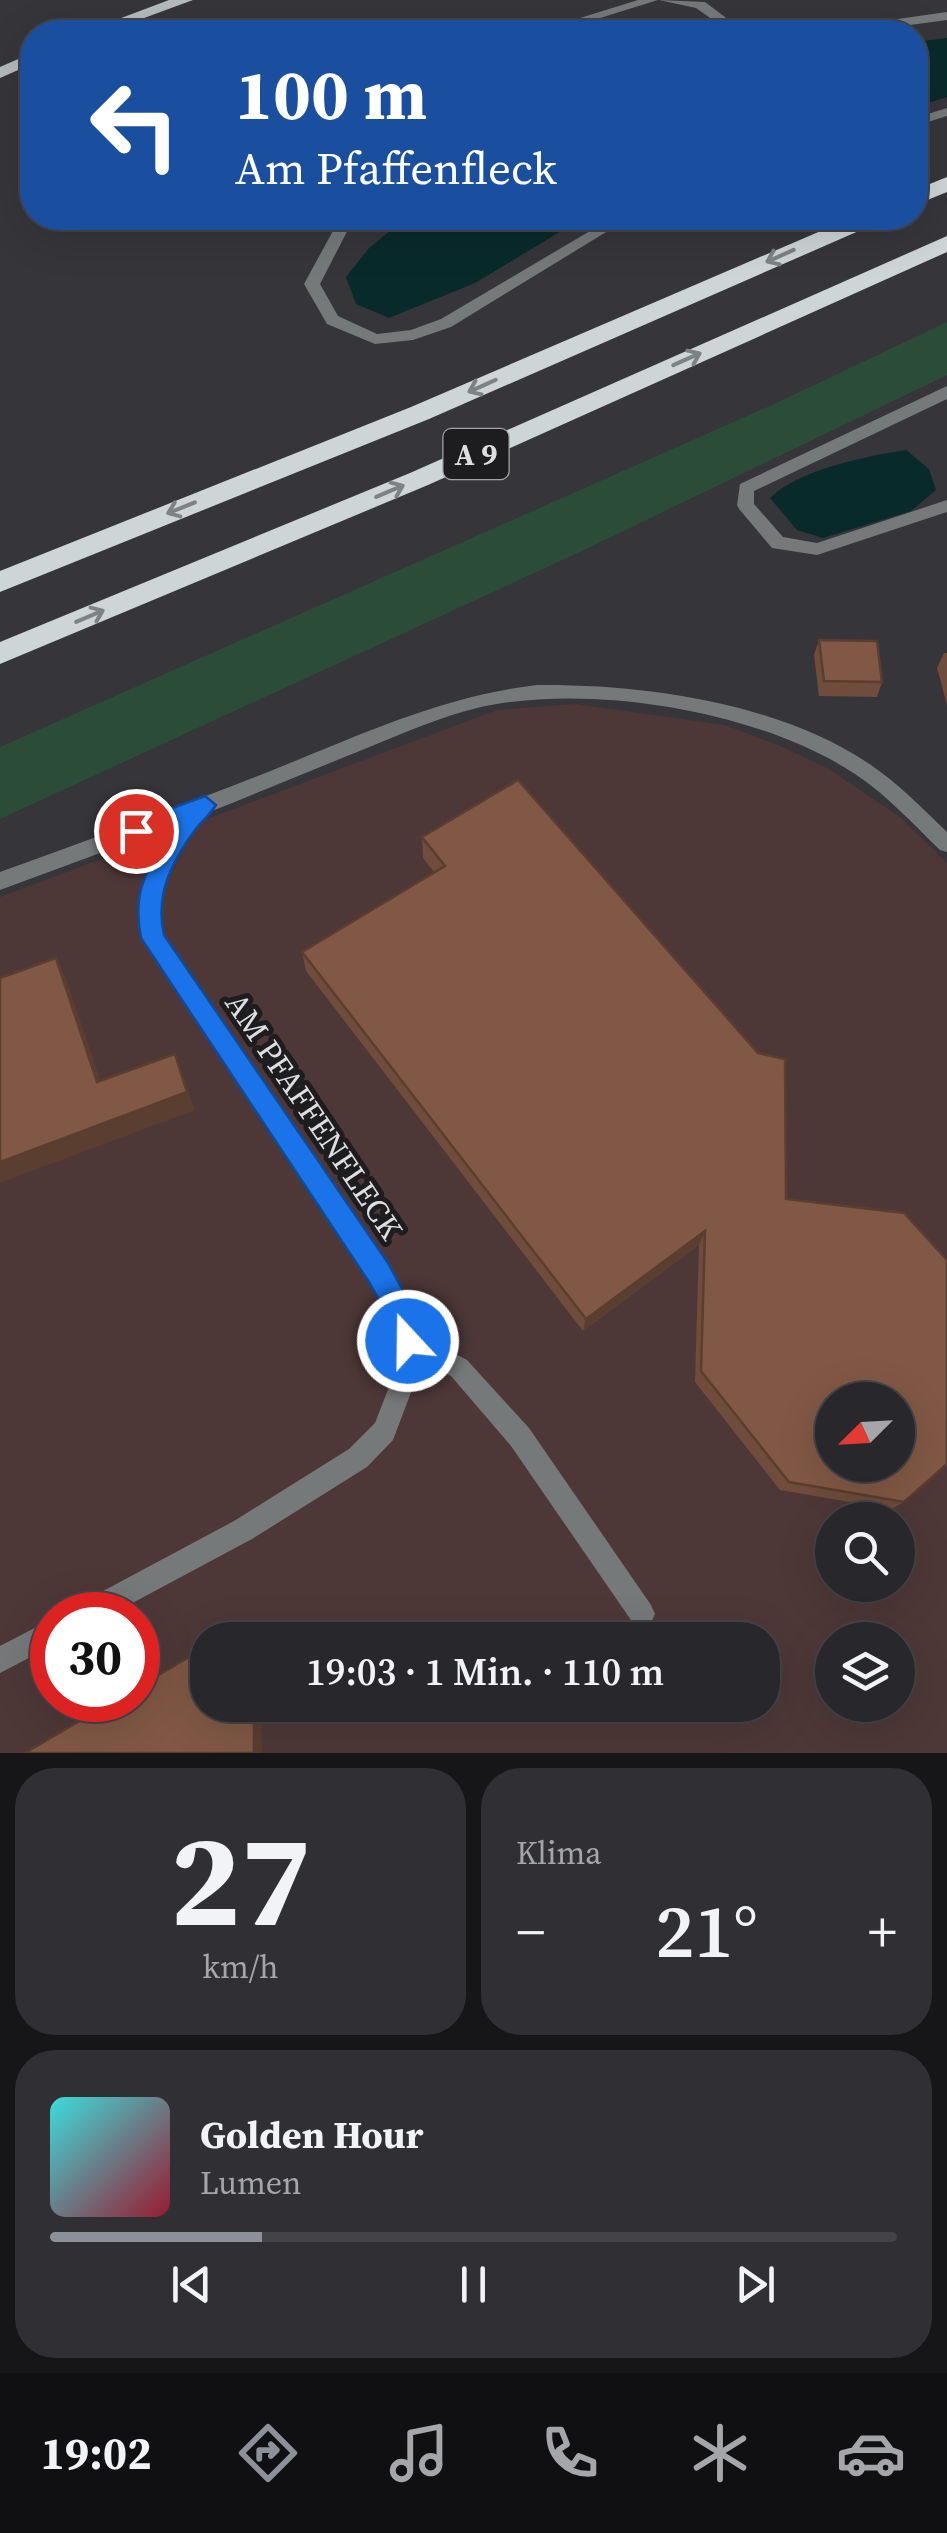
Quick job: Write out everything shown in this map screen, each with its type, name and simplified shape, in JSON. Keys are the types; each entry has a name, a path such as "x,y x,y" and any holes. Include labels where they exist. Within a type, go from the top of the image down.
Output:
{"highway":[{"name":"A 9","path":"0,582 420,414 842,230"},
{"name":"A 9","path":"0,653 419,479 947,243"}],"main road":[{"path":"127,20 185,0"}],"street":[{"path":"583,20 652,0"},
{"path":"665,0 700,5 721,20"},
{"path":"919,20 947,16"},
{"path":"341,230 312,284 332,320 375,339 446,324 602,230"},
{"path":"947,392 746,488 745,505 778,543 816,549 947,506"},
{"path":"0,882 418,720 495,696 554,692 668,701 760,722 852,762 893,793 947,844"},
{"name":"AM PFAFFENFLECK","path":"127,1592 243,1530 358,1458 384,1431 406,1374 408,1341 398,1310 378,1272 153,938 147,912 150,886 188,822 205,805"},
{"path":"408,1341 459,1368 520,1437 642,1614"},
{"path":"0,1660 30,1644"}],"shaded area":[{"path":"575,704 725,725 829,769 901,818 947,863 947,1753 0,1753 0,897 497,710"}],"green space":[{"path":"947,322 947,375 582,551 0,819 0,747 772,405"}],"water":[{"path":"947,38 947,97 928,103 928,40"},
{"path":"391,230 563,230 475,283 389,318 356,304 346,277 369,248"},
{"path":"906,450 929,469 936,490 911,511 823,538 797,530 770,498 815,472"}],"building":[{"path":"819,640 877,641 882,682 824,681"},
{"path":"518,780 758,1053 785,1059 786,1199 904,1213 947,1260 947,1464 904,1502 789,1482 701,1371 705,1231 586,1319 302,952 445,866 422,837"},
{"path":"56,958 97,1082 175,1054 187,1092 0,1162 0,978"},
{"path":"190,1657 190,1722 254,1722 254,1753 25,1753 78,1722 160,1722 160,1674"}],"route":[{"path":"136,831 205,805 188,822 150,886 147,912 153,938 378,1272 398,1310 408,1341"}]}
